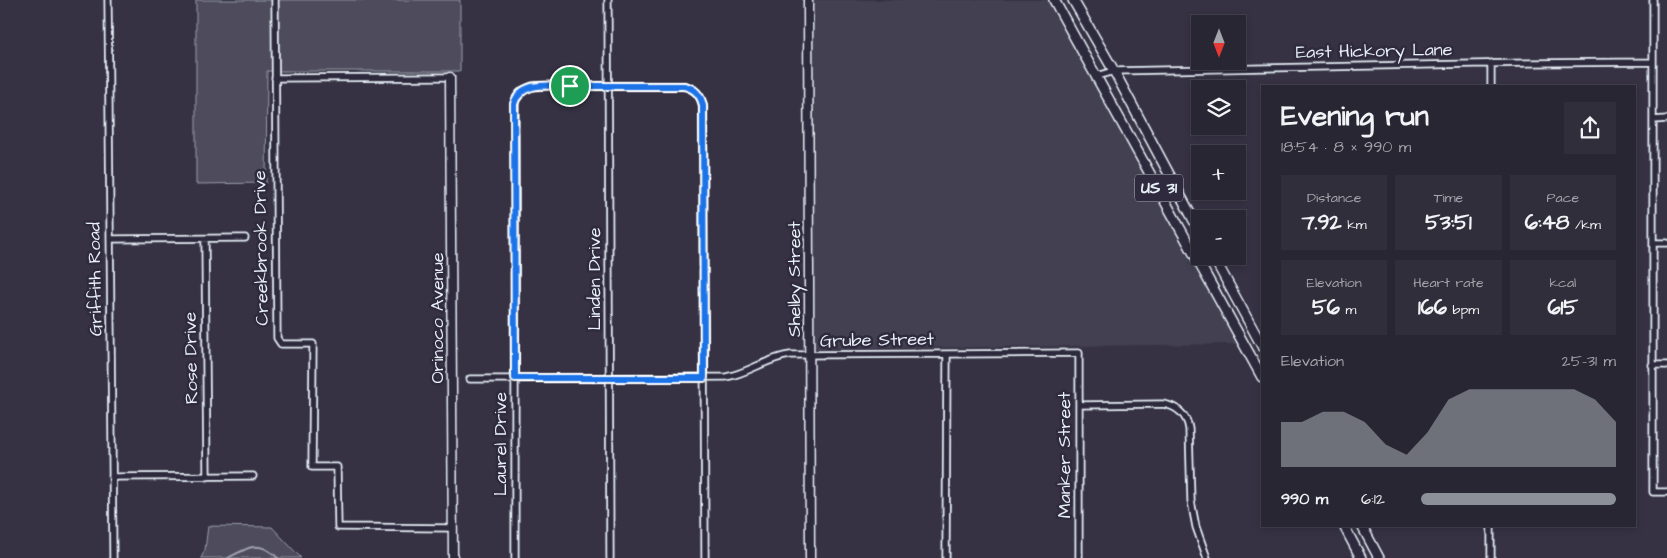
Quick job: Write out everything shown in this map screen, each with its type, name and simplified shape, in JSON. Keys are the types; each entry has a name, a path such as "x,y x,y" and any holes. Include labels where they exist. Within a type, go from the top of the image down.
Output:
{"main road":[{"name":"US 31","path":"1054,0 1261,375"},
{"name":"US 31","path":"1073,0 1114,71 1191,215"},
{"path":"1218,265 1261,344"},
{"path":"1345,527 1361,558"},
{"path":"1363,527 1379,558"}],"street":[{"name":"Griffith Road","path":"108,0 113,558"},
{"name":"Creekbrook Drive","path":"275,0 277,338 281,344 313,344 312,467 337,466 338,527 453,528"},
{"name":"Linden Drive","path":"608,0 610,558"},
{"name":"Shelby Street","path":"808,0 810,558"},
{"path":"1653,0 1653,492 1667,492"},
{"name":"East Hickory Lane","path":"1097,76 1114,71 1653,62"},
{"path":"1491,64 1491,85"},
{"path":"275,78 450,77"},
{"name":"Orinoco Avenue","path":"450,77 453,558"},
{"name":"Laurel Drive","path":"515,558 514,106 516,98 521,92 532,86 609,86"},
{"path":"609,86 684,86 692,88 697,93 703,106 705,558"},
{"path":"1653,120 1667,119"},
{"name":"Rose Drive","path":"205,238 207,477"},
{"path":"110,239 245,238"},
{"path":"1653,243 1667,243"},
{"name":"Grube Street","path":"470,379 704,378 736,376 781,356 1079,353"},
{"name":"Manker Street","path":"1079,353 1079,558"},
{"path":"946,558 947,354"},
{"path":"1652,365 1667,365"},
{"path":"1079,405 1163,404 1172,406 1182,413 1187,420 1189,429 1192,504 1196,528 1207,558"},
{"path":"112,477 253,476"},
{"path":"1491,527 1491,558"}],"shaded area":[{"path":"196,0 460,0 460,71 267,71 266,183 196,184"},
{"path":"814,0 1048,0 1191,258 1191,265 1195,265 1239,344 814,349"},
{"path":"208,526 272,527 301,558 201,558 205,550"}],"waterway":[{"path":"228,558 252,547 261,547 278,558"}],"route":[{"path":"532,86 570,86 684,86 695,90 701,99 703,106 704,378 515,378 514,104 520,92 532,86"}]}
